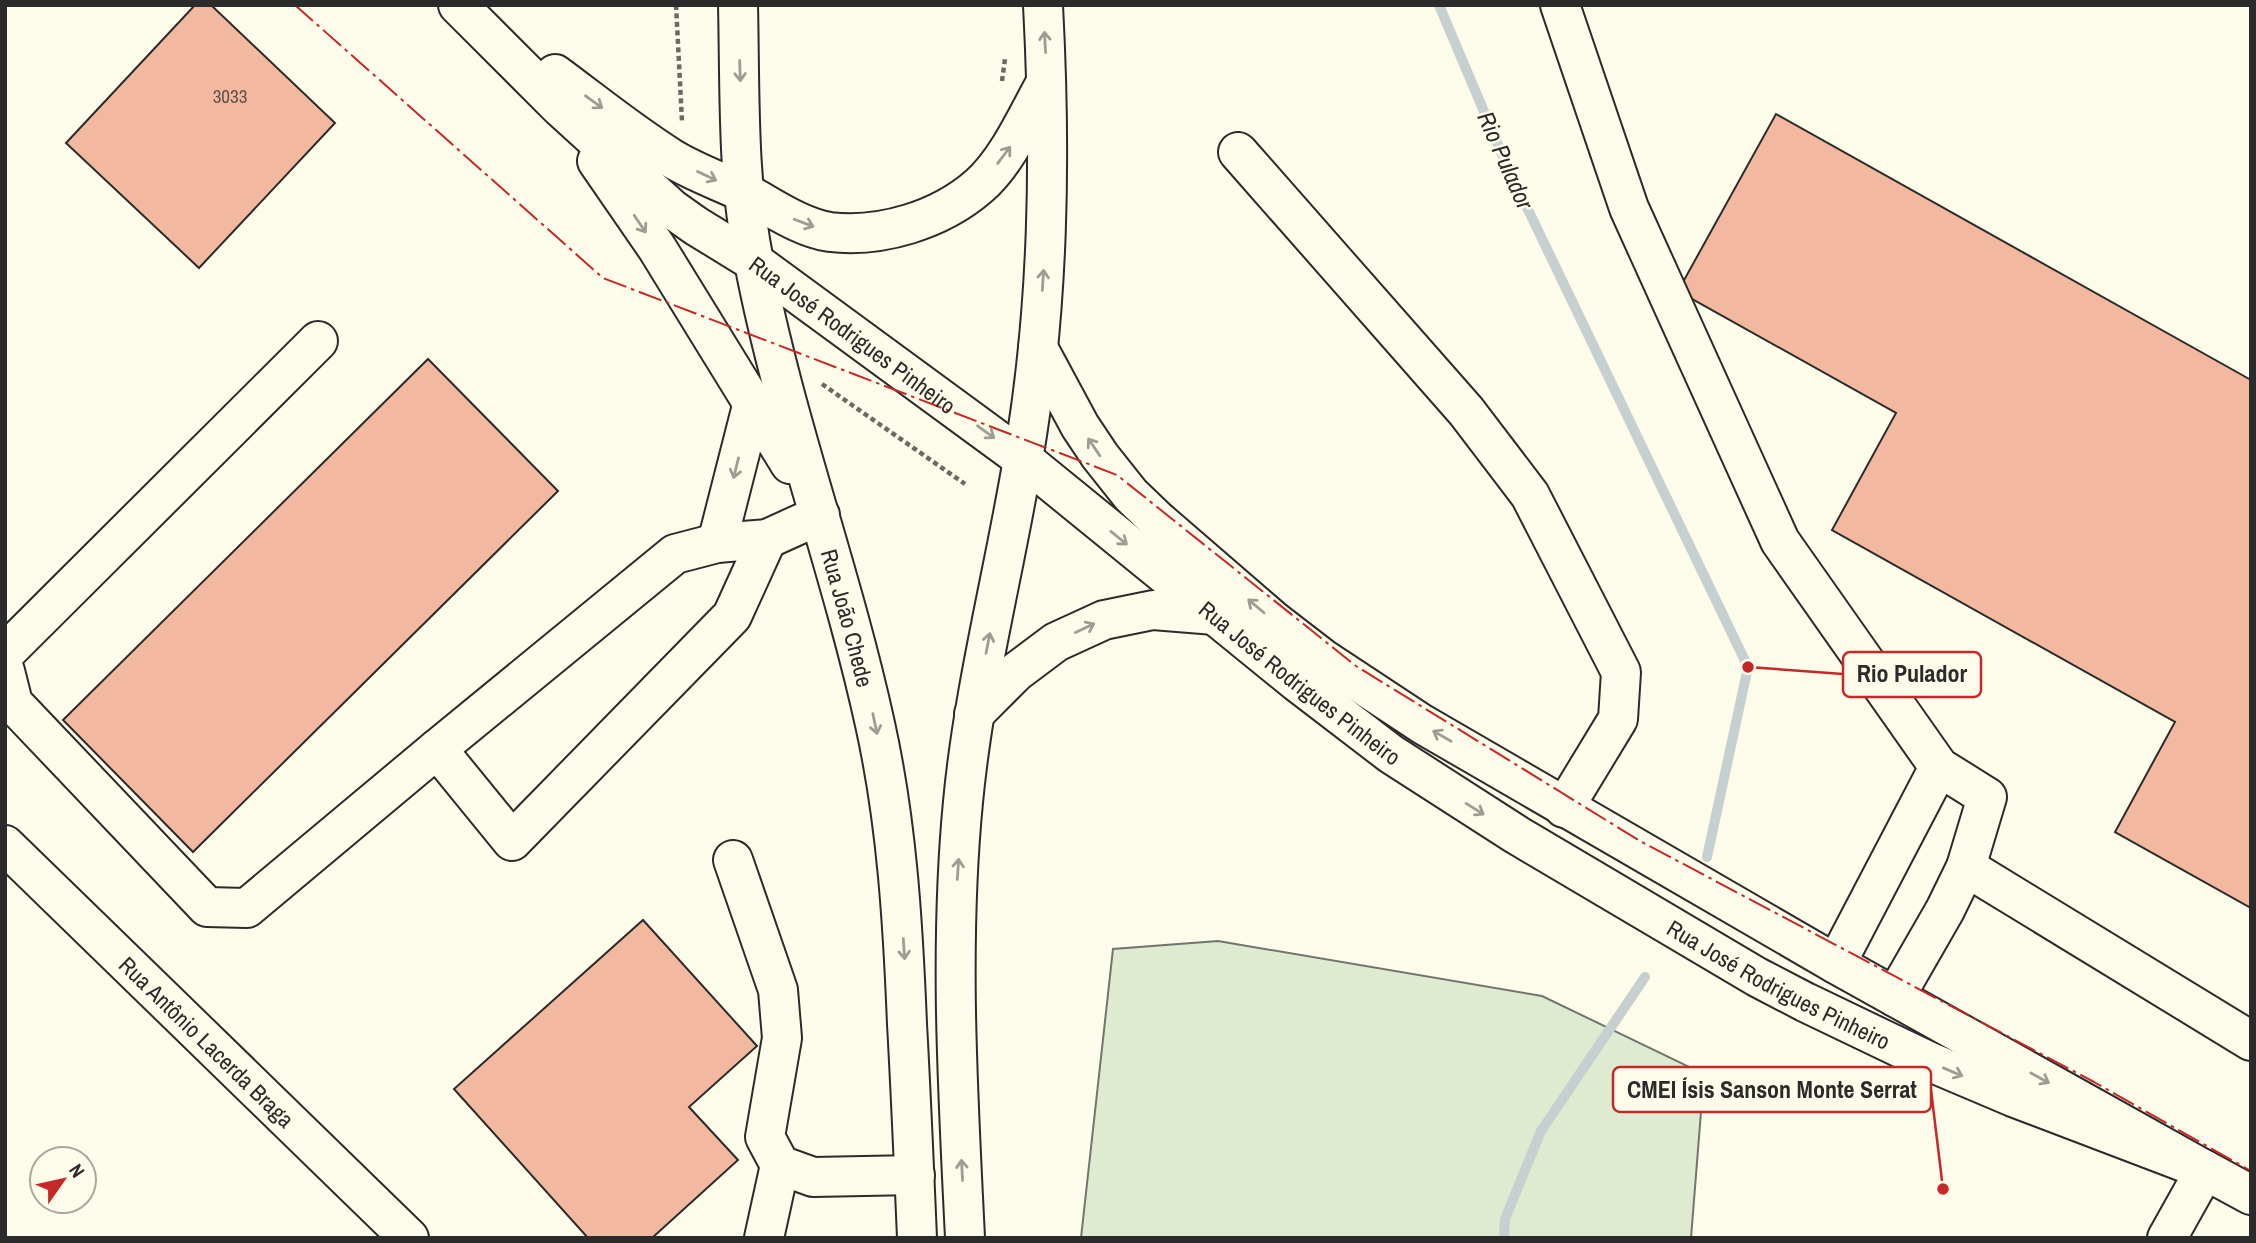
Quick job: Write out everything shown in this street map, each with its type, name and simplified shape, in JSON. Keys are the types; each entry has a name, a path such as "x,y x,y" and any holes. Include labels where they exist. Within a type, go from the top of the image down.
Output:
{"main road":[{"name":"Rua José Rodrigues Pinheiro","path":"459,5 560,107 672,209 754,261 1023,459 1306,690 1391,754 1517,835 1757,977 1805,1002 1928,1061 2013,1097 2205,1170 2251,1195"},
{"path":"459,5 671,158 797,220 828,232 865,233 900,228 943,210 979,186 1009,150 1047,80"},
{"name":"Rua João Chede","path":"738,5 743,192 754,261 793,427 858,653 887,791 898,871 904,948 917,1238"},
{"path":"965,1238 956,1002 956,900 963,801 974,715 1023,459 1038,348 1047,212 1047,80 1043,5"},
{"path":"1560,5 1629,208 1780,541 1938,767 1987,797 1966,867 1945,910 1895,997"},
{"path":"5,671 13,703 208,907 247,908 675,554 716,543 767,539 820,515 657,248 560,107"},
{"path":"1238,152 1466,411 1530,495 1620,672 1618,719 1564,807"},
{"path":"5,653 318,341"},
{"path":"1038,348 1080,426 1132,495 1225,580 1293,636 1363,688 1836,964 2205,1170 2167,1238"},
{"path":"716,543 753,402"},
{"path":"437,750 512,841 732,616 767,539"},
{"path":"974,715 1016,672 1056,642 1104,620 1153,610 1215,615"},
{"path":"1391,754 1564,807"},
{"path":"1836,964 1938,767"},
{"name":"Rua Antônio Lacerda Braga","path":"5,845 410,1238"},
{"path":"733,860 778,990 782,1038 765,1137 780,1165 764,1238"},
{"path":"1966,867 2251,1041"},
{"path":"780,1165 813,1177 915,1175"}],"path":[{"path":"676,5 682,129"},
{"path":"1001,88 1004,46"},
{"path":"774,351 965,484"}],"green space":[{"path":"1218,941 1542,996 1704,1074 1691,1238 1081,1238 1113,949"}],"building":[{"path":"195,5 211,5 335,123 199,268 66,143"},
{"path":"1776,114 2251,380 2251,908 2115,832 2175,722 1832,530 1896,413 1678,291"},
{"path":"428,359 558,491 193,852 63,720"},
{"path":"643,920 757,1046 689,1107 738,1160 652,1238 588,1238 454,1089"}],"waterway":[{"name":"Rio Pulador","path":"1439,5 1507,166 1748,667 1707,857"},
{"name":"Rio Pulador","path":"1504,1238 1505,1219 1541,1131 1645,977"}],"power":[{"path":"295,5 603,278 1117,475 1356,666 1640,841 2094,1082 2251,1171"}],"place":[{"name":"Rio Pulador","path":"1748,667"},
{"name":"CMEI Ísis Sanson Monte Serrat","path":"1943,1189"}]}
